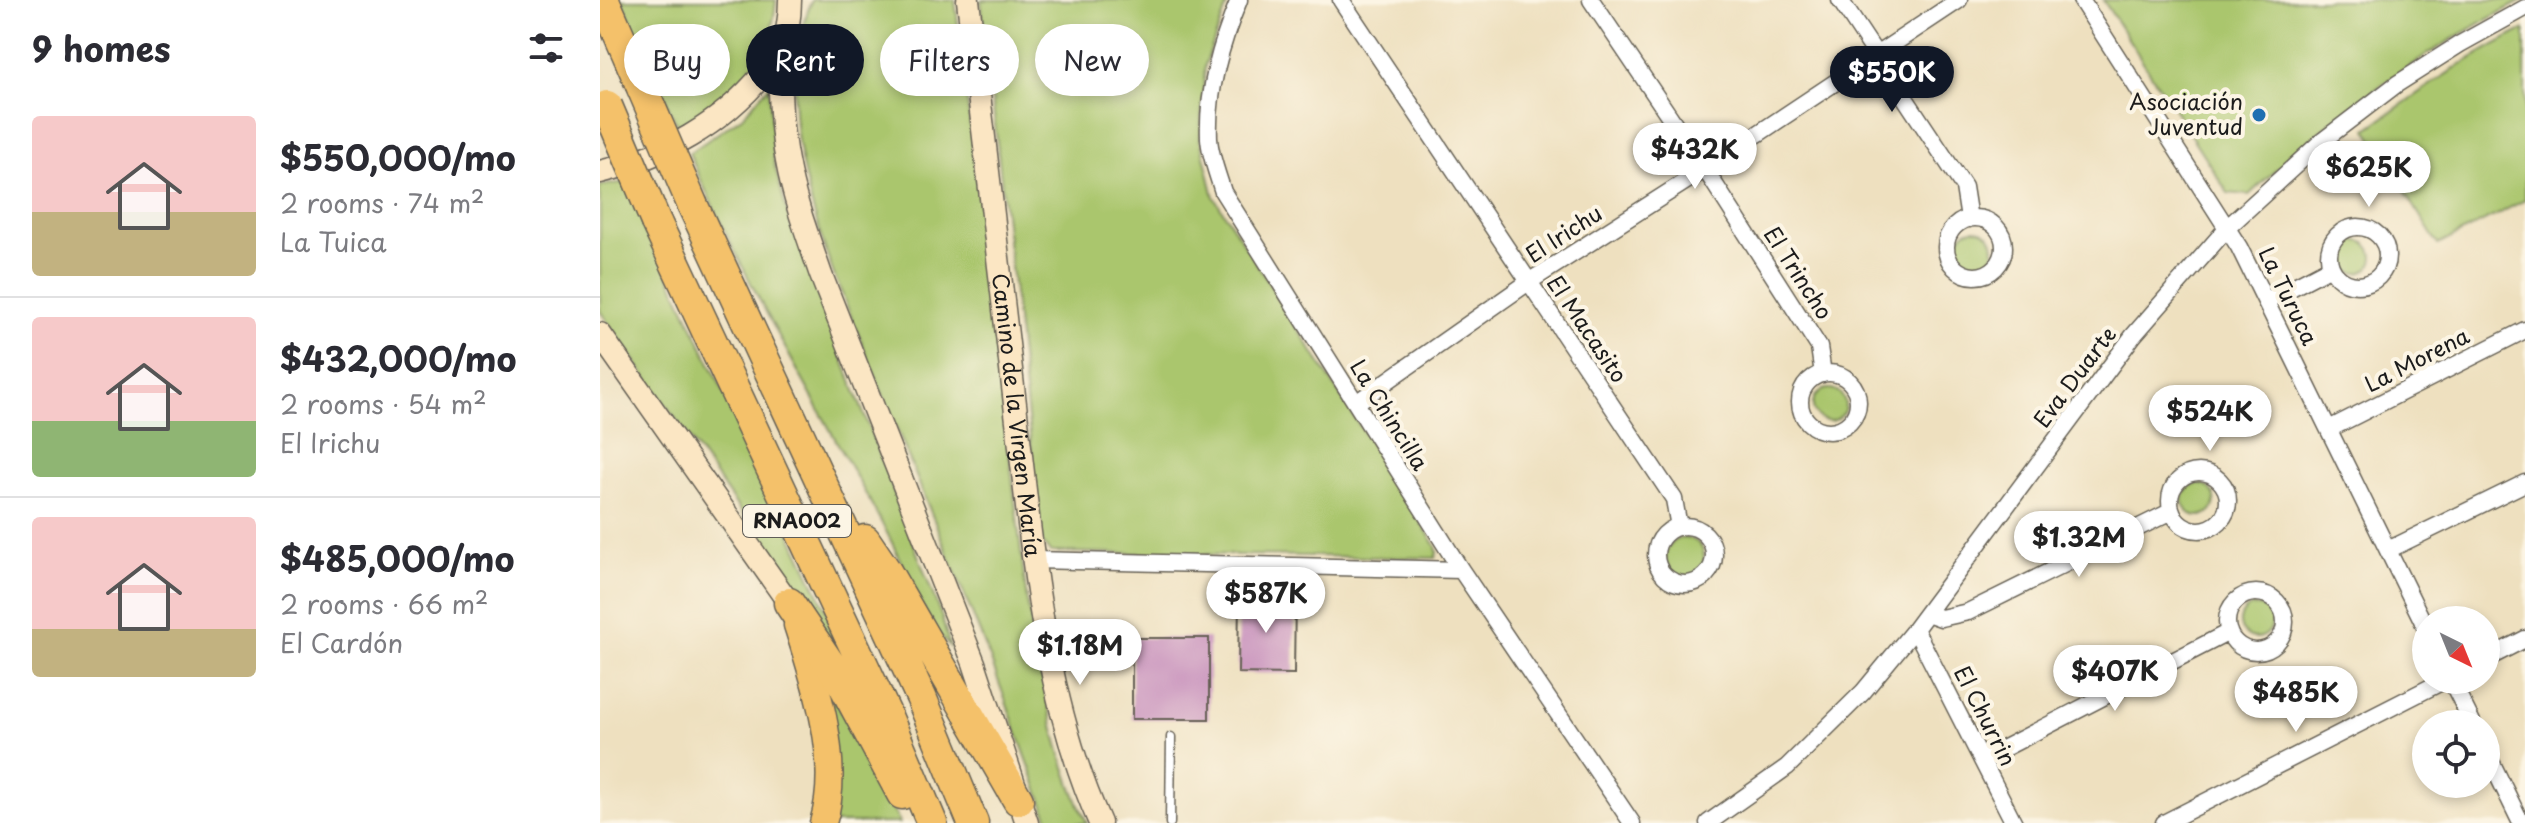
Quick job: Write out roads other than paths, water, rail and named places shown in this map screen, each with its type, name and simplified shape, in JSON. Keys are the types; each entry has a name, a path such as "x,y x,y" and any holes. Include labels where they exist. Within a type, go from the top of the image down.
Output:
{"highway":[{"name":"RNA002","path":"604,0 693,206 921,697 973,823"},
{"name":"RNA002","path":"603,98 656,222 880,699 932,823"},
{"path":"817,469 886,571 1023,812"},
{"path":"789,603 842,682 896,785 920,823"}],"main road":[{"name":"Camino de la Virgen María","path":"968,0 1033,560 1055,683 1084,787 1100,823"},
{"path":"787,24 792,4"},
{"path":"600,172 624,166 692,135 727,111 746,91"},
{"path":"782,96 787,160 799,210 821,275 974,663 1023,812"},
{"path":"600,334 789,603 815,683 825,732 829,774 823,823"}],"street":[{"name":"La Chincilla","path":"1239,0 1215,66 1209,139 1223,192 1461,570 1632,823"},
{"name":"El Macasito","path":"1341,0 1674,499 1679,527"},
{"name":"El Trincho","path":"1591,0 1705,169 1819,347 1823,374"},
{"path":"1840,0 1964,187 1969,219"},
{"name":"El Irichu","path":"1356,403 1530,281 1959,0"},
{"name":"La Turuca","path":"2081,0 2228,227 2415,606"},
{"name":"Eva Duarte","path":"1708,823 1754,792 1807,748 1863,692 1915,629 2133,336 2228,227 2321,142 2397,84 2525,8"},
{"path":"2266,301 2331,267"},
{"name":"La Morena","path":"2329,429 2525,330"},
{"path":"2388,550 2525,483"},
{"path":"1927,613 1941,618 1968,612 2172,511"},
{"path":"1033,560 1461,570"},
{"name":"El Churrin","path":"1915,629 1983,759 2011,822"},
{"path":"1983,759 2229,632"},
{"path":"2500,652 2525,639"},
{"path":"2164,823 2420,694"},
{"path":"2500,772 2518,798 2521,823"}],"lane":[{"path":"1170,823 1171,737"}],"place":[{"name":"Asociación Juventud","path":"2259,115"}]}
